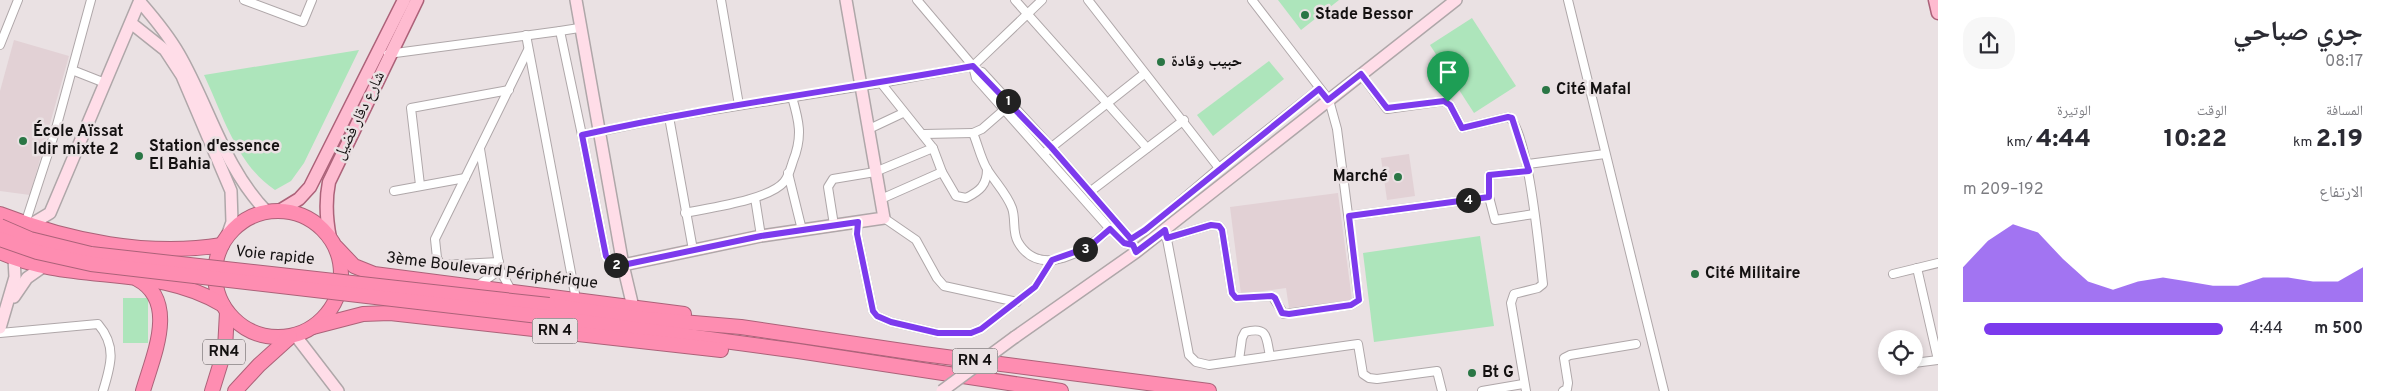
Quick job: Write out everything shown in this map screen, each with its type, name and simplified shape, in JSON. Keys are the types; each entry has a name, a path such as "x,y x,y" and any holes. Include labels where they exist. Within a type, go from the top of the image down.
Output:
{"highway":[{"path":"0,252 44,266 148,278 182,287 200,293 225,308 249,330 269,337 293,336 314,327 326,316 338,297 342,283 341,265 333,242 315,222 307,217 274,211 255,214 240,223 225,240 216,257 216,288 225,308"},
{"path":"0,214 60,235 149,248 203,248 225,240"},
{"name":"Voie rapide","path":"0,226 30,239 91,254 548,311"},
{"name":"Voie rapide","path":"0,239 37,252 91,264 548,311"},
{"name":"3ème Boulevard Périphérique","path":"333,242 354,266 374,274 700,316 741,327"},
{"path":"132,276 150,288 159,303 160,313 158,337 143,391"},
{"name":"RN4","path":"212,391 225,349 225,308"},
{"name":"3ème Boulevard Périphérique","path":"548,311 741,327 923,354 1209,391"},
{"name":"RN 4","path":"548,311 1034,389 1061,391"},
{"name":"RN 4","path":"314,327 363,314 390,312 718,349 763,352 798,350"},
{"name":"RN4","path":"235,391 259,365 293,336"}],"main road":[{"name":"شارع دقار فضيل","path":"333,242 326,219 325,200 329,182 404,0"},
{"name":"شارع دقار فضيل","path":"274,211 299,199 310,187 383,54 416,0"},
{"path":"576,0 579,28 623,265 633,307"},
{"path":"623,265 761,236 884,218 846,0"},
{"path":"942,391 1015,337 1131,245 1166,234 1328,100 1456,0"},
{"path":"1935,0 1938,13"},
{"path":"60,235 52,224 50,213 140,1"},
{"path":"140,1 179,53 231,192 232,222 225,240"},
{"path":"131,23 156,42 174,61 237,174 254,198 274,211"},
{"path":"28,225 50,213"},
{"path":"6,312 15,277 14,258"},
{"path":"0,328 19,286 44,266"},
{"path":"293,336 338,391"}],"street":[{"path":"0,44 18,0"},
{"path":"28,225 91,0"},
{"path":"244,0 303,22 312,0"},
{"path":"721,0 739,105"},
{"path":"917,0 975,68 982,72 1091,191 1131,245"},
{"path":"1015,0 1147,148"},
{"path":"582,135 739,105 975,68 1042,0"},
{"path":"1088,0 1144,74 1184,120 1219,168"},
{"path":"1252,0 1328,100 1337,129 1359,300 1351,305 1289,314 1282,313 1275,298 1272,296 1236,298 1232,293 1222,230 1219,226 1211,225 1166,234 1189,355 1196,362 1209,365 1358,344 1363,374 1369,378 1377,380 1437,371 1442,391"},
{"path":"1568,0 1664,391"},
{"path":"383,54 579,28"},
{"path":"560,30 606,256 612,264 623,265"},
{"path":"526,35 576,299"},
{"path":"499,266 450,266 438,263 436,239 528,50"},
{"path":"975,68 976,78 1045,153 1110,229 1131,245"},
{"path":"72,70 105,83"},
{"path":"1045,153 1144,74"},
{"path":"1361,74 1387,108 1444,101 1450,105 1462,128 1508,117 1512,118 1528,168 1543,284 1538,288 1514,294 1511,303 1525,388 1482,391"},
{"path":"881,83 903,113 924,134 933,148 942,172 956,196 961,198 973,194 981,188 987,181 987,169"},
{"path":"1131,245 1145,230 1219,168 1319,89"},
{"path":"420,185 411,108 508,90"},
{"path":"685,213 755,198 784,182 798,149 800,124 792,97"},
{"path":"924,134 974,134 1005,109"},
{"path":"869,129 903,113"},
{"path":"669,117 693,250"},
{"path":"1091,191 1184,120"},
{"path":"974,134 987,169 1013,209 1018,242 1028,254 1036,259 1052,260 1089,247 1110,229"},
{"path":"834,225 829,195 830,182 833,179 875,172 933,148"},
{"path":"480,149 499,266 512,292"},
{"path":"1534,214 1498,221 1493,218 1489,197 1489,175 1605,154"},
{"path":"880,199 942,172"},
{"path":"788,173 802,230"},
{"path":"394,191 465,178"},
{"path":"1349,216 1489,197"},
{"path":"755,198 761,236"},
{"path":"884,218 916,240 937,278 944,286 1017,302"},
{"path":"858,222 857,234 873,311 877,316 891,322 938,333 962,334 981,329 1035,287 1052,260"},
{"path":"1893,274 1938,263"},
{"path":"477,286 499,266"},
{"path":"1917,268 1938,360 1923,362"},
{"path":"0,333 98,324 106,334 112,353 103,391"},
{"path":"1239,360 1242,338 1245,332 1256,330 1262,331 1266,336 1270,356"},
{"path":"1563,391 1567,389 1568,382 1564,358 1636,344"}],"shaded area":[{"name":"École Aïssat Idir mixte 2","path":"14,40 69,56 30,195 0,191 0,91"},
{"name":"Marché","path":"1409,154 1415,196 1387,200 1381,158"},
{"path":"1338,193 1352,300 1289,308 1286,288 1241,294 1230,207"}],"green space":[{"name":"Stade Bessor","path":"1278,0 1339,0 1301,30"},
{"path":"1472,18 1516,86 1474,113 1430,45"},
{"path":"359,50 304,163 291,181 275,190 262,180 241,153 232,138 204,75"},
{"path":"1269,61 1284,79 1213,136 1197,115"},
{"path":"1480,236 1494,326 1374,342 1363,253"},
{"path":"123,298 148,298 148,343 123,343"}],"place":[{"name":"Stade Bessor","path":"1305,15"},
{"name":"حبيب وقادة","path":"1161,62"},
{"name":"Cité Mafal","path":"1546,90"},
{"name":"École Aïssat Idir mixte 2","path":"23,141"},
{"name":"Station d'essence El Bahia","path":"139,156"},
{"name":"Marché","path":"1398,177"},
{"name":"Cité Militaire","path":"1695,274"},
{"name":"Bt G","path":"1472,373"}],"route":[{"path":"973,66 976,71 982,72 1051,147 1131,239 1145,230 1219,168 1319,89 1328,100 1361,74 1384,107 1390,109 1448,102 1459,126 1462,128 1508,117 1512,118 1529,171 1489,175 1489,197 1349,216 1359,300 1356,303 1284,314 1272,296 1236,298 1232,293 1222,230 1219,226 1211,225 1167,238 1165,230 1136,252 1133,245 1124,243 1110,229 1089,247 1080,252 1052,260 1035,287 1017,302 981,329 962,334 938,333 891,322 877,316 873,311 857,234 858,222 761,236 623,265 612,264 606,256 582,135 669,117 881,83 973,66"}]}
